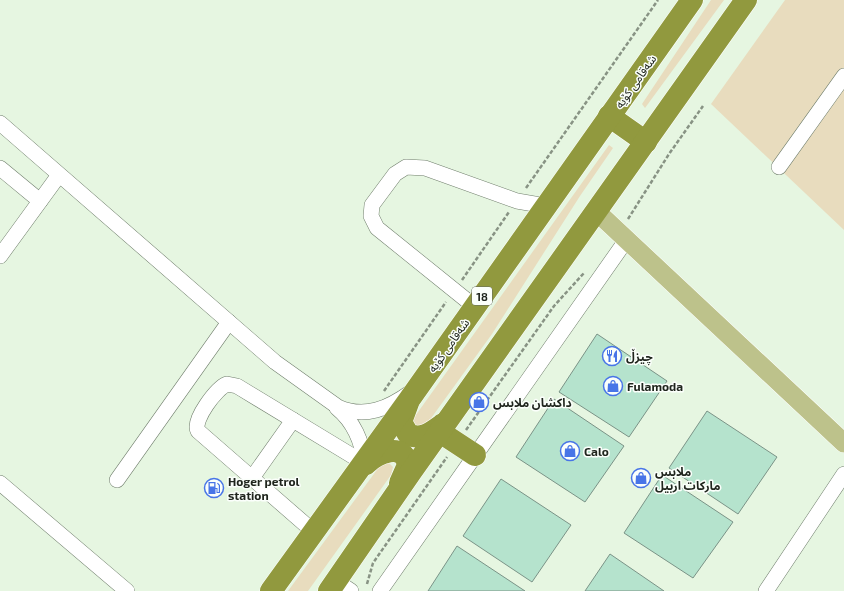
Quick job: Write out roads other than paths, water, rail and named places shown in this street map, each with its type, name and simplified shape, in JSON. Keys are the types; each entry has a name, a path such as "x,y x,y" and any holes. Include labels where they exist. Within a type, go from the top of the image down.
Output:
{"highway":[{"name":"شەقامی کۆیە","path":"271,591 475,307 691,0"},
{"path":"390,502 448,432 597,212 746,0"},
{"path":"609,116 646,142"},
{"path":"415,391 401,422 403,428 408,434 418,437 448,432 475,455"},
{"path":"339,588 390,502 406,472 408,465 405,456 393,451 380,453 359,470"}],"main road":[{"path":"597,212 844,443"}],"street":[{"path":"779,167 844,76"},
{"path":"0,123 275,362 327,399 341,411 354,429 361,446 359,470"},
{"path":"475,307 377,228 371,216 372,205 395,174 406,167 425,168 517,201 546,206"},
{"path":"0,168 40,201"},
{"path":"0,256 59,174"},
{"path":"373,588 475,455 622,236"},
{"path":"117,480 229,322"},
{"path":"314,532 198,431 196,424 202,412 222,386 232,384 293,420 359,470"},
{"path":"327,399 348,411 360,413 373,411 415,391"},
{"path":"252,478 293,420"},
{"path":"766,591 844,474"},
{"path":"0,483 127,591"}],"place":[{"name":"چیزڵ","path":"612,356"},
{"name":"Fulamoda","path":"613,386"},
{"name":"داكشان ملابس","path":"479,402"},
{"name":"Calo","path":"570,451"},
{"name":"ملابس ماركات اربيل","path":"641,478"},
{"name":"Hoger petrol station","path":"214,488"}]}
